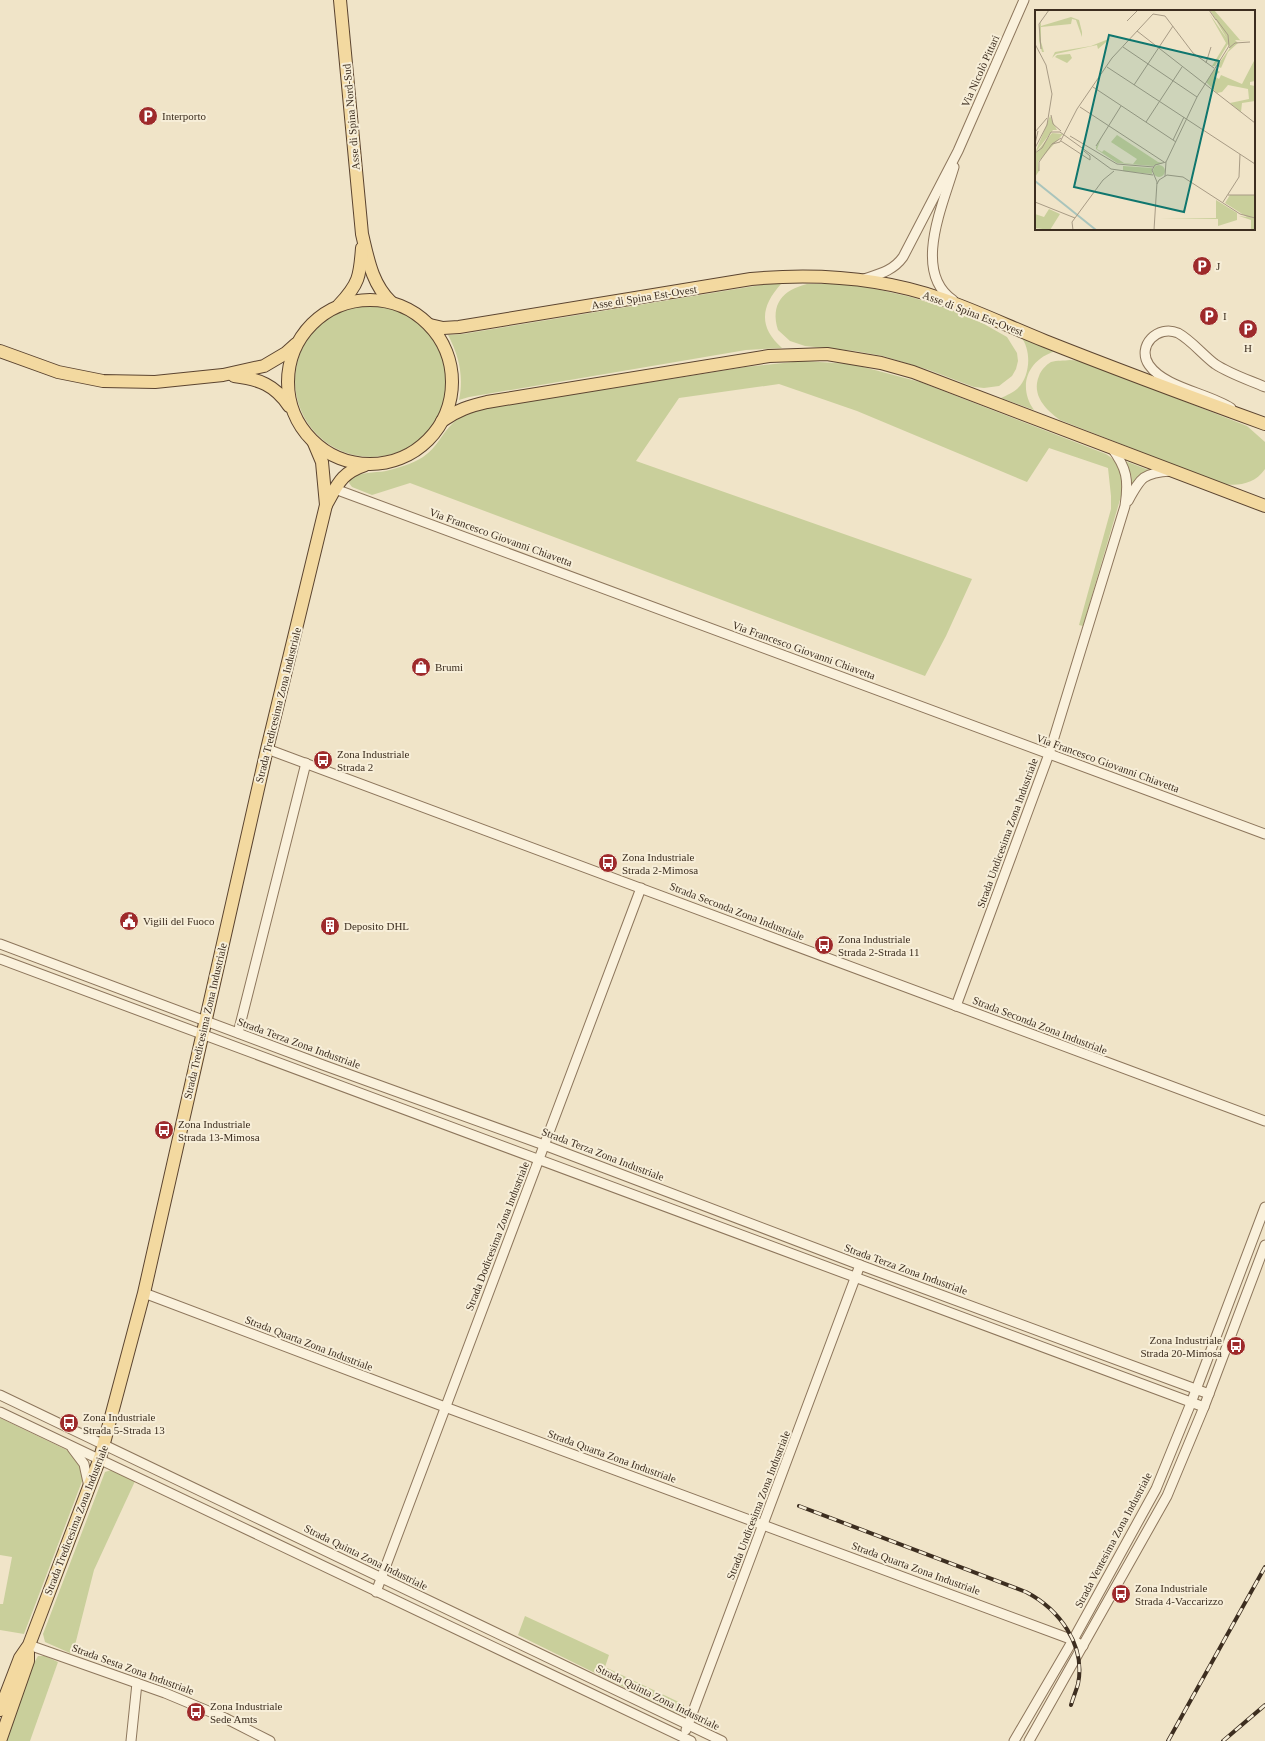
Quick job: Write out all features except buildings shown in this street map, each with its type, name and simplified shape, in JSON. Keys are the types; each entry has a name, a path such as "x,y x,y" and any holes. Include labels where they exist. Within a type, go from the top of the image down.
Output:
{"main road":[{"name":"Asse di Spina Nord-Sud","path":"340,0 362,234"},
{"path":"362,234 369,264 377,285 391,302"},
{"path":"293,412 288,393 288,373 290,360 298,342 308,327 317,319 338,306 350,293 360,274 362,234"},
{"name":"Asse di Spina Est-Ovest","path":"430,325 443,328 459,327 751,279 787,276 824,276 864,279 933,296 1045,341 1265,424"},
{"path":"326,505 343,476 352,469 368,464 393,461 411,453 427,441 442,421 451,397 452,371 444,346 430,325 409,309 391,302 364,300 338,306"},
{"path":"0,351 58,372 103,381 155,382 223,375 259,367 274,362 298,342"},
{"path":"442,421 455,412 487,402 751,358 798,354 827,354 881,363 913,372 1265,506"},
{"path":"223,375 253,378 268,385 283,397 302,428 314,443 322,462 326,505"},
{"path":"314,443 330,454 342,459 368,464"},
{"name":"Strada Tredicesima Zona Industriale","path":"29,1645 105,1445 144,1293 267,749 326,505"},
{"path":"0,1710 20,1658 29,1645"},
{"path":"0,1741 28,1660 29,1645"}],"street":[{"name":"Via Nicolò Pittari","path":"958,151 1024,0"},
{"path":"864,279 888,272 898,264 958,151"},
{"path":"958,151 937,222 934,240 934,271 941,290 953,300 970,310"},
{"path":"1242,416 1220,401 1168,380 1149,366 1145,353 1148,343 1152,337 1157,333 1166,331 1178,333 1218,365 1265,387"},
{"path":"1111,447 1119,457 1127,477 1125,506"},
{"path":"1125,506 1142,478 1156,472 1174,471"},
{"name":"Via Francesco Giovanni Chiavetta","path":"335,489 1265,834"},
{"name":"Strada Undicesima Zona Industriale","path":"956,1006 1049,754 1125,506"},
{"name":"Strada Seconda Zona Industriale","path":"267,749 1265,1121"},
{"path":"238,1033 306,763"},
{"name":"Strada Dodicesima Zona Industriale","path":"376,1592 641,888"},
{"name":"Strada Terza Zona Industriale","path":"0,944 323,1065 544,1145 860,1265 1209,1394"},
{"path":"0,959 1204,1407"},
{"path":"317,1078 323,1065"},
{"path":"681,1212 687,1199"},
{"name":"Strada Ventesima Zona Industriale","path":"1014,1741 1073,1640 1156,1489 1192,1403 1265,1207"},
{"path":"1029,1741 1167,1496 1204,1407 1265,1244"},
{"name":"Strada Undicesima Zona Industriale","path":"685,1740 688,1725 860,1265"},
{"path":"1240,1274 1252,1279"},
{"path":"898,1293 903,1280"},
{"name":"Strada Quarta Zona Industriale","path":"144,1293 445,1408 763,1524 1073,1640 1083,1646"},
{"path":"1219,1331 1231,1335"},
{"path":"1081,1361 1086,1349"},
{"path":"1154,1388 1159,1376"},
{"name":"Strada Quinta Zona Industriale","path":"0,1395 722,1741"},
{"path":"0,1412 100,1458 685,1740"},
{"path":"68,1444 81,1458 87,1472 89,1488"},
{"path":"1121,1551 1133,1557"},
{"path":"426,1616 433,1602"},
{"name":"Strada Sesta Zona Industriale","path":"29,1645 136,1682 225,1718 270,1741"},
{"path":"131,1741 136,1682"},
{"path":"1046,1684 1058,1690"},
{"path":"1032,1709 1044,1715"}],"green space":[{"path":"767,284 781,284 769,300 765,316 769,332 782,348 746,350 469,397 459,400 461,383 460,366 448,335 463,334"},
{"path":"807,284 841,284 867,287 911,297 952,310 984,324 1007,337 1017,353 1018,361 1016,369 1012,376 999,386 984,388 974,387 929,370 883,356 855,351 805,346 790,341 778,330 776,321 777,306 785,294"},
{"path":"371,305 393,308 407,314 425,327 438,345 444,359 447,381 444,403 438,417 425,435 407,448 393,454 371,457 349,454 335,448 317,435 304,417 298,403 295,381 298,359 304,345 317,327 335,314 349,308"},
{"path":"1021,337 1056,351 1038,360 1028,374 1026,392 1034,410 1001,398 1016,390 1025,377 1028,356 1025,343"},
{"path":"1070,360 1082,361 1247,426 1265,442 1265,469 1252,481 1235,485 1223,484 1060,420 1045,407 1041,401 1038,396 1037,383 1041,372 1049,363"},
{"path":"803,361 852,364 920,382 1106,454 1115,461 1120,467 1124,486 1083,626 1079,625 1111,509 1108,468 1049,448 1027,482 857,411 779,384 679,398 636,461 972,579 946,636 925,676 410,483 372,495 352,487 349,483 350,478 354,476 391,470 405,466 423,457 432,449 456,420 467,414 483,409 745,367"},
{"path":"1125,461 1149,470 1139,476 1132,484 1131,474"},
{"path":"0,1418 71,1452 78,1460 84,1476 24,1634 0,1630 0,1604 3,1604 12,1557 0,1555"},
{"path":"111,1470 136,1479 94,1570 74,1649 70,1653 45,1642 43,1634 105,1472"},
{"path":"525,1616 609,1655 605,1667 683,1704 686,1710 684,1714 678,1714 518,1635"},
{"path":"38,1656 45,1656 58,1662 30,1741 6,1741 29,1672"}],"railway":[{"path":"799,1506 1026,1592 1038,1599 1059,1618 1074,1642 1078,1656 1079,1670 1078,1684 1071,1705"},
{"path":"1168,1741 1265,1567"},
{"path":"1223,1741 1265,1705"}],"place":[{"name":"Interporto","path":"148,116"},
{"name":"J","path":"1202,266"},
{"name":"I","path":"1209,316"},
{"name":"H","path":"1248,329"},
{"name":"Brumi","path":"421,667"},
{"name":"Zona Industriale Strada 2","path":"323,760"},
{"name":"Zona Industriale Strada 2-Mimosa","path":"608,863"},
{"name":"Vigili del Fuoco","path":"129,921"},
{"name":"Deposito DHL","path":"330,926"},
{"name":"Zona Industriale Strada 2-Strada 11","path":"824,945"},
{"name":"Zona Industriale Strada 13-Mimosa","path":"164,1130"},
{"name":"Zona Industriale Strada 20-Mimosa","path":"1236,1346"},
{"name":"Zona Industriale Strada 5-Strada 13","path":"69,1423"},
{"name":"Zona Industriale Strada 4-Vaccarizzo","path":"1121,1594"},
{"name":"Zona Industriale Sede Amts","path":"196,1712"}]}
